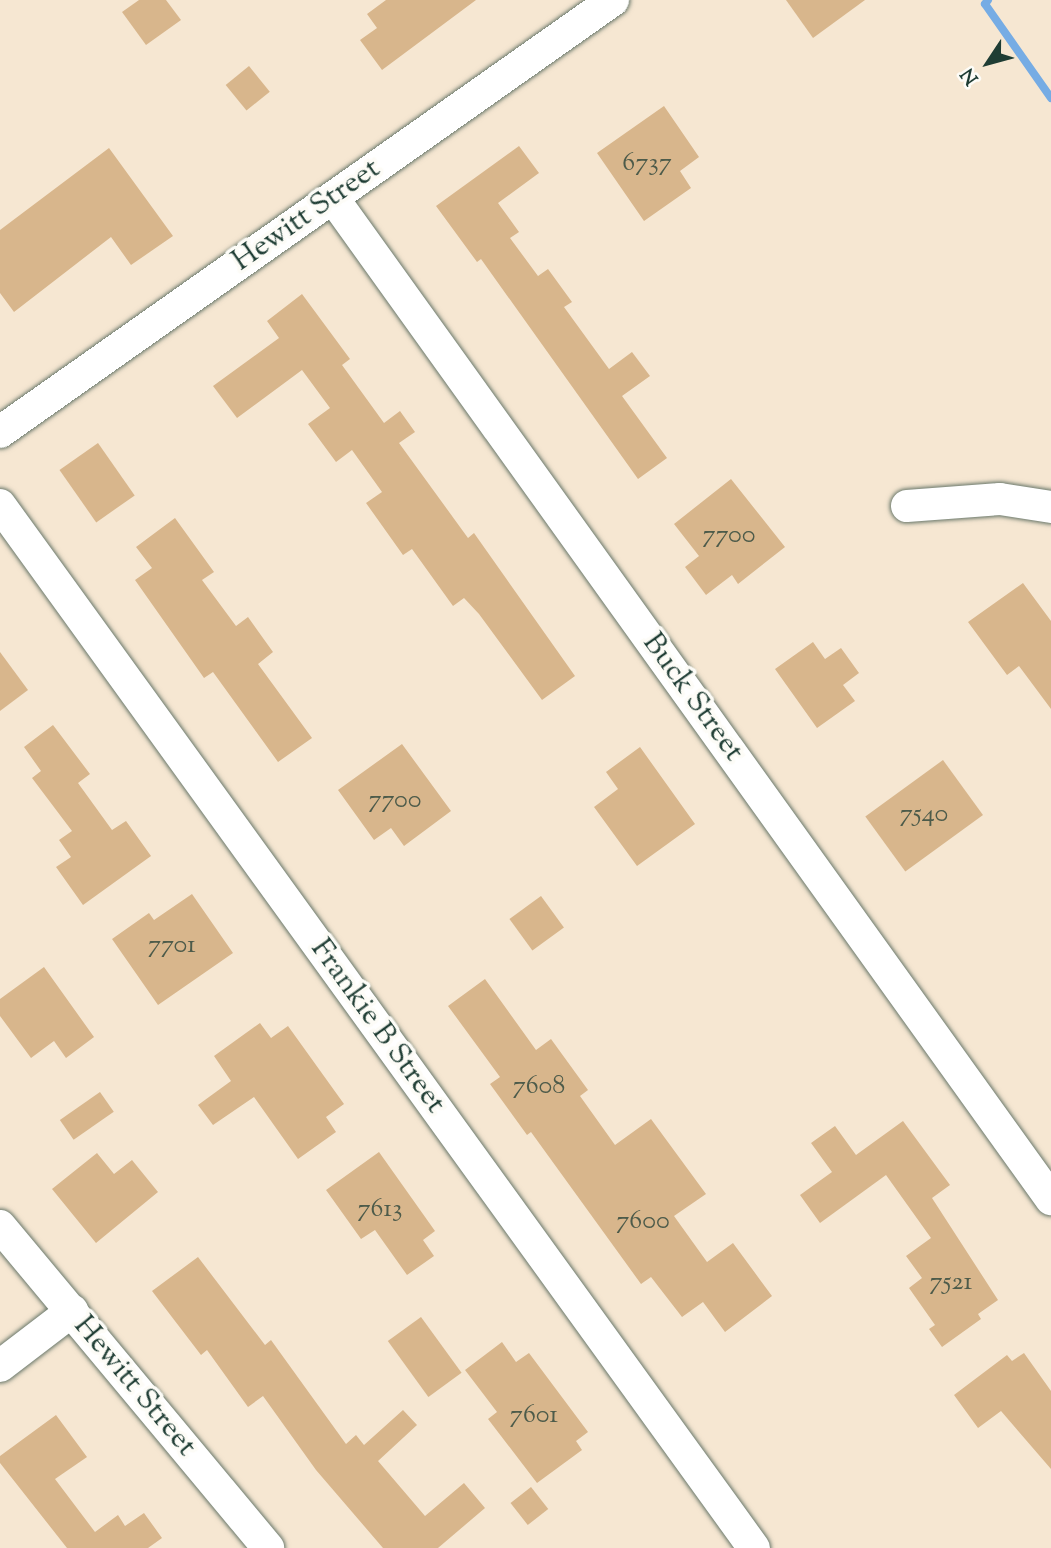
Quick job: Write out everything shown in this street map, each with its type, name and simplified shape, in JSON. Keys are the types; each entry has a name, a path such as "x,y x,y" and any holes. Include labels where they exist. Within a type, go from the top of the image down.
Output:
{"street":[{"name":"Hewitt Street","path":"0,432 613,0"},
{"name":"Buck Street","path":"333,198 1051,1199"},
{"path":"907,506 1000,499 1051,507"},
{"name":"Frankie B Street","path":"0,505 754,1548"},
{"name":"Hewitt Street","path":"0,1226 268,1548"},
{"path":"0,1366 72,1311"}],"building":[{"path":"139,0 166,0 181,20 146,45 122,12"},
{"path":"386,0 476,0 382,70 360,40 377,28 367,14"},
{"path":"786,0 865,0 813,38"},
{"path":"249,66 270,92 246,111 226,85"},
{"path":"664,106 699,157 680,171 691,188 644,221 597,153"},
{"path":"519,146 539,173 498,203 519,232 510,238 538,276 548,269 572,302 564,307 609,369 632,352 650,376 622,396 667,458 638,479 481,259 477,262 436,206"},
{"path":"109,148 173,236 131,265 111,237 14,312 0,293 0,230"},
{"path":"302,294 350,359 342,365 384,423 400,411 415,432 399,443 468,538 474,533 575,676 542,700 479,614 464,598 453,606 412,549 403,555 366,503 382,492 352,450 336,462 308,424 330,408 302,370 237,418 213,386 279,338 267,321"},
{"path":"98,443 135,495 96,522 59,470"},
{"path":"731,479 785,547 738,584 732,575 706,595 685,567 699,556 674,524"},
{"path":"175,518 214,572 202,580 236,626 248,617 273,652 258,664 312,738 278,762 213,672 204,678 135,580 152,568 136,547"},
{"path":"1023,583 1051,621 1051,709 1019,666 1007,675 968,622"},
{"path":"813,642 825,659 841,648 859,673 843,685 855,701 817,728 775,669"},
{"path":"0,652 28,690 0,711"},
{"path":"53,725 90,774 78,783 112,830 126,821 151,856 83,905 56,867 71,857 59,840 72,831 32,778 41,771 24,747"},
{"path":"402,744 451,811 404,846 391,828 374,840 338,790"},
{"path":"640,747 695,824 637,866 594,807 618,789 606,772"},
{"path":"943,760 983,815 905,871 865,816"},
{"path":"192,894 233,953 158,1005 112,939 149,913 154,920"},
{"path":"541,896 564,928 532,950 509,919"},
{"path":"44,967 94,1037 66,1058 54,1041 31,1058 0,1016 0,999"},
{"path":"485,979 536,1050 551,1039 588,1090 580,1096 615,1145 651,1119 706,1194 674,1216 707,1262 733,1243 772,1296 725,1332 703,1302 682,1317 651,1277 641,1284 531,1132 527,1135 490,1084 500,1077 448,1006"},
{"path":"260,1023 271,1038 288,1026 344,1104 326,1117 336,1132 298,1159 254,1097 213,1125 198,1105 231,1081 214,1056"},
{"path":"100,1092 114,1112 74,1140 60,1120"},
{"path":"903,1121 950,1185 932,1198 998,1300 978,1314 981,1319 942,1347 929,1329 935,1325 909,1288 922,1278 906,1256 931,1238 886,1175 820,1223 800,1195 832,1172 811,1143 835,1126 856,1155"},
{"path":"379,1152 435,1231 423,1240 434,1256 407,1275 375,1230 361,1239 326,1190"},
{"path":"97,1153 114,1174 132,1160 158,1192 96,1243 52,1189"},
{"path":"198,1257 265,1345 271,1340 346,1444 356,1435 364,1445 403,1410 417,1425 378,1461 425,1516 464,1483 485,1508 438,1548 383,1548 316,1470 263,1396 248,1407 207,1350 201,1355 152,1291"},
{"path":"421,1317 462,1373 428,1397 388,1341"},
{"path":"502,1342 516,1362 529,1353 588,1432 576,1441 582,1450 537,1483 488,1419 497,1412 465,1370"},
{"path":"1024,1353 1051,1391 1051,1469 1001,1411 978,1428 954,1395 1007,1355 1012,1361"},
{"path":"56,1415 87,1457 55,1479 95,1532 118,1515 125,1526 144,1513 162,1538 148,1548 67,1548 0,1463 0,1456"},
{"path":"531,1487 548,1509 528,1525 511,1503"}],"waterway":[{"path":"988,0 985,4 1051,98"}]}
